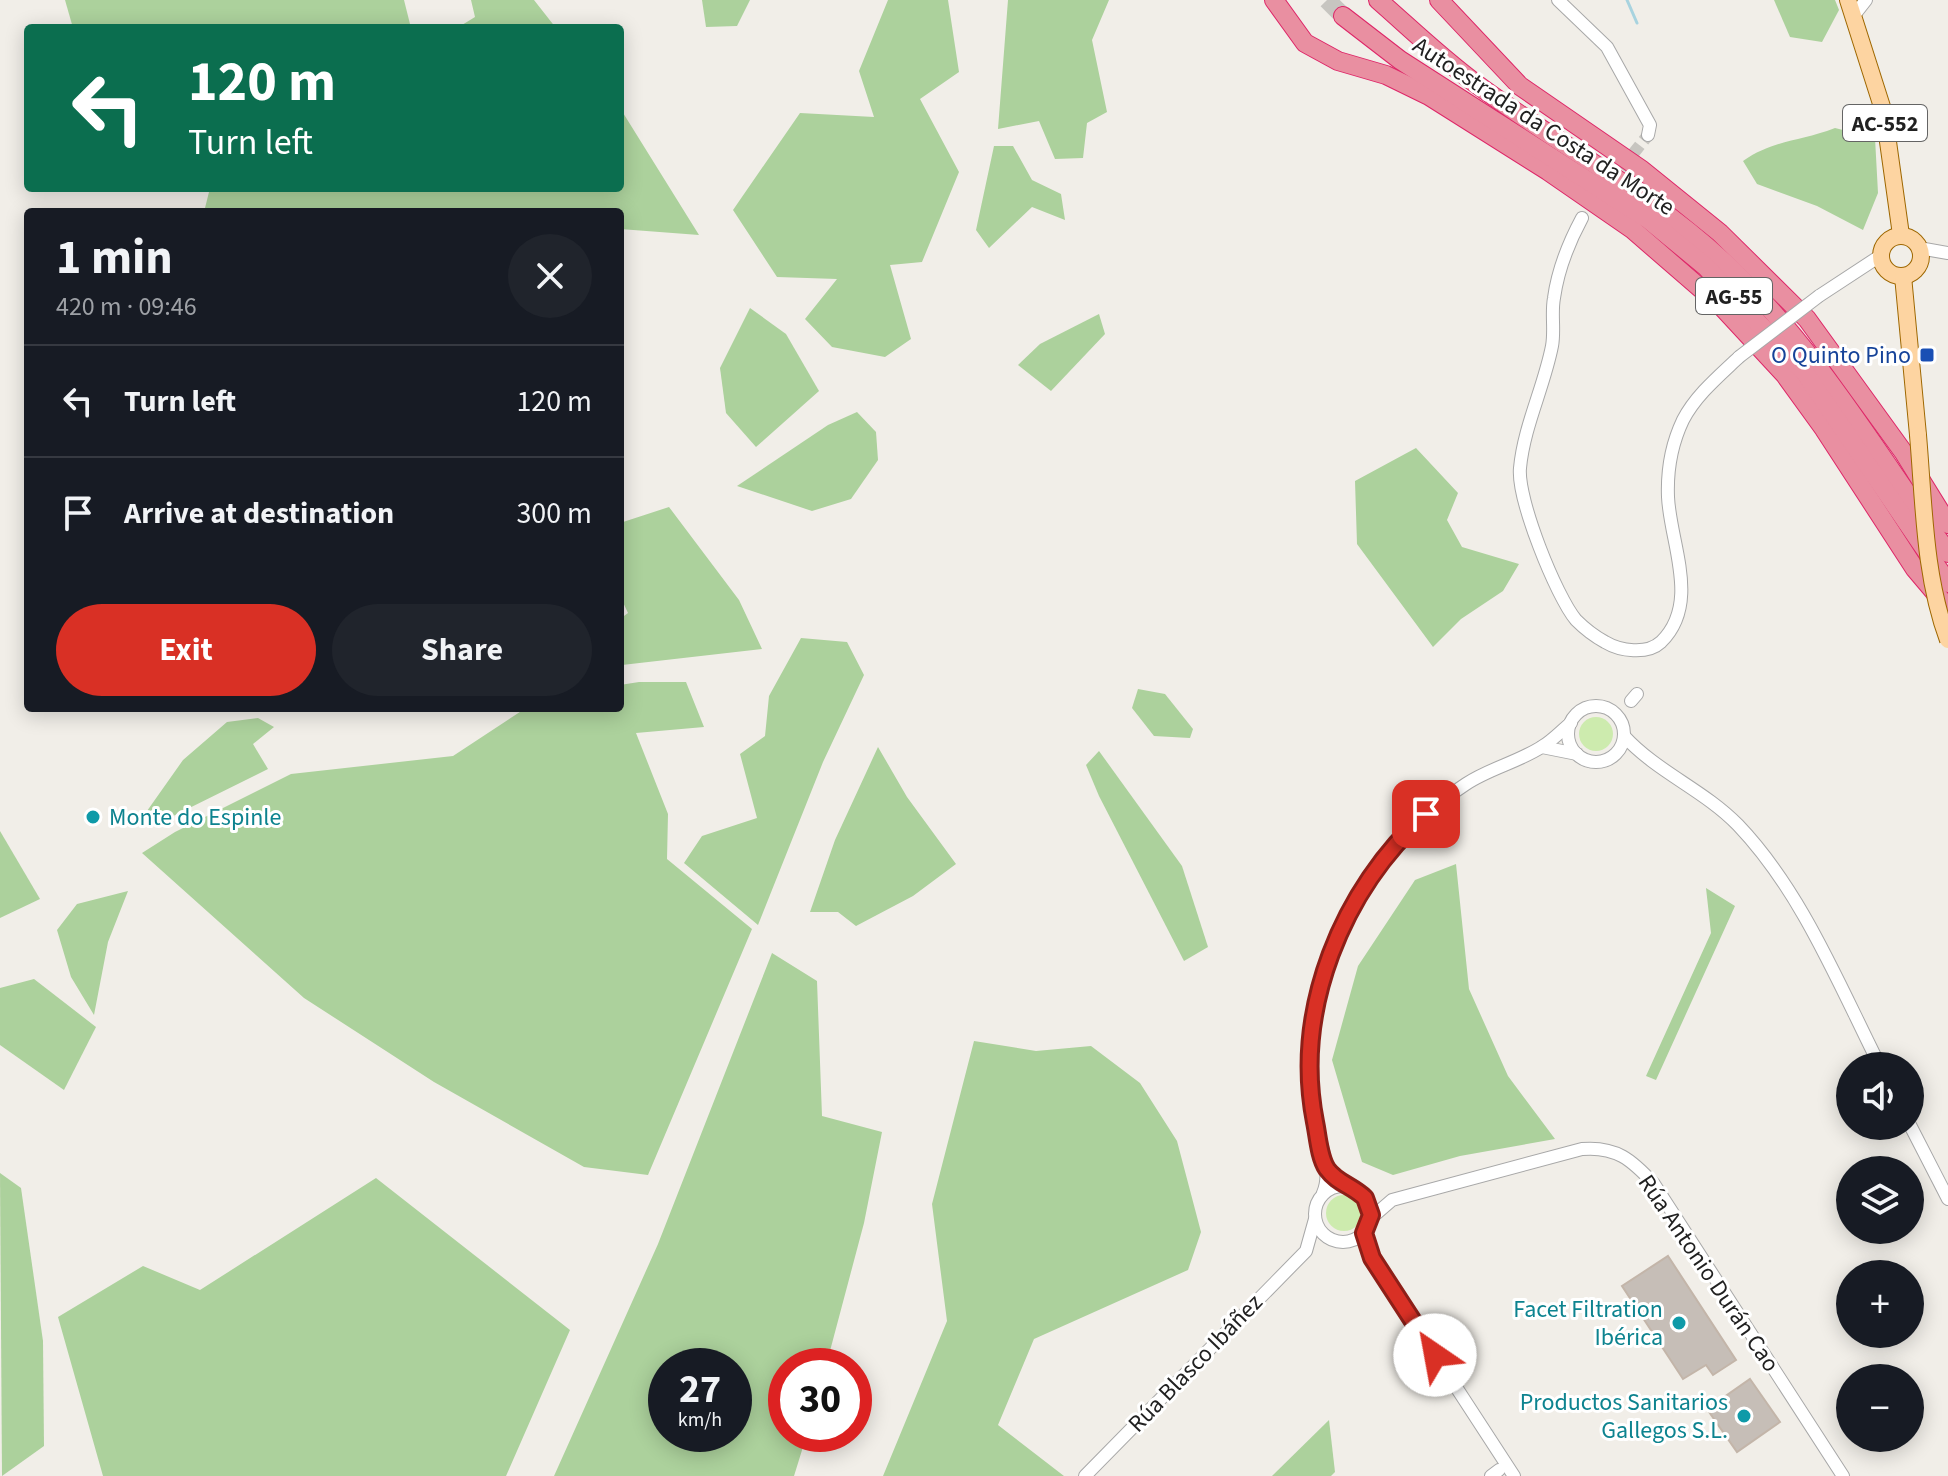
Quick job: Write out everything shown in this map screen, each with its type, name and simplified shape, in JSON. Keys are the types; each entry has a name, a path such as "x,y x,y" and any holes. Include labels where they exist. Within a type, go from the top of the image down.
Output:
{"highway":[{"path":"1274,0 1305,43 1338,61 1386,75 1429,96 1548,171 1632,229 1722,307 1785,375 1915,569 1948,608"},
{"name":"Autoestrada da Costa da Morte","path":"1378,0 1474,83 1649,198 1751,288 1799,340 1878,447 1948,553"},
{"path":"1439,0 1520,86 1642,170 1720,233 1807,319 1904,453 1948,524"},
{"name":"Autoestrada da Costa da Morte","path":"1343,16 1400,60 1637,211 1706,267 1805,373 1948,583"}],"main road":[{"name":"AC-552","path":"1852,7 1884,113 1901,235"},
{"path":"1901,235 1912,239 1919,248 1919,264 1903,276 1885,269 1880,256 1889,239 1901,235"},
{"path":"1903,276 1930,572 1939,617 1948,640"}],"street":[{"path":"1558,0 1607,47 1650,125 1648,135"},
{"path":"1852,7 1866,0"},
{"path":"1582,218 1559,268 1547,370 1524,439 1520,472 1525,507 1560,591 1575,618 1611,646 1630,650 1660,644 1678,613 1683,582 1668,496 1671,454 1684,419 1705,388 1739,357 1819,296 1880,256"},
{"path":"1919,248 1948,253"},
{"path":"1372,1258 1324,1235 1315,1219 1326,1168 1313,1110 1312,1050 1325,971 1350,908 1393,847 1439,803 1493,768 1542,747 1571,723 1580,711 1601,706 1618,716 1624,736 1643,757 1717,805 1762,853 1812,933 1873,1052"},
{"path":"1571,723 1569,739 1577,754"},
{"path":"1542,747 1603,761 1618,751 1624,736"},
{"path":"1618,751 1643,757"},
{"path":"1918,1140 1948,1199"},
{"name":"Rúa Antonio Durán Cao","path":"1364,1196 1392,1200 1582,1149 1611,1149 1633,1161 1654,1184 1843,1476"},
{"path":"1326,1168 1345,1186 1364,1196 1370,1206 1370,1219 1364,1233 1372,1258 1514,1476"},
{"path":"1323,1193 1345,1186"},
{"name":"Rúa Antonio Durán Cao","path":"1370,1219 1392,1200"},
{"name":"Rúa Blasco Ibáñez","path":"1085,1476 1306,1251 1315,1219"},
{"path":"1306,1251 1344,1242 1364,1233"}],"green space":[{"path":"65,0 404,0 410,24 72,24"},
{"path":"471,0 534,0 553,24 464,24 475,17"},
{"path":"702,0 750,0 737,26 706,27"},
{"path":"888,0 948,0 959,72 920,99 959,172 922,262 890,265 911,339 885,357 832,347 805,319 837,279 777,277 733,210 800,113 874,117 859,71"},
{"path":"1008,0 1109,0 1092,40 1107,112 1087,123 1083,158 1055,159 1039,121 998,129"},
{"path":"1774,0 1835,0 1839,10 1822,42 1790,37"},
{"path":"624,114 699,235 624,229 624,208 205,208 209,192 624,192"},
{"path":"1835,128 1875,138 1878,193 1863,230 1817,206 1757,184 1743,161 1777,145"},
{"path":"994,146 1013,146 1032,180 1061,194 1065,220 1032,207 989,248 976,230"},
{"path":"750,308 786,334 819,391 756,447 726,413 720,368"},
{"path":"1099,314 1105,334 1051,391 1018,365 1040,344"},
{"path":"857,412 876,432 878,460 851,499 812,511 737,486 828,425"},
{"path":"1416,448 1458,493 1447,520 1462,547 1519,564 1503,591 1461,619 1433,647 1357,544 1355,481"},
{"path":"669,507 739,600 762,649 624,665 624,616 628,613 624,604 624,522"},
{"path":"801,638 847,642 864,675 823,762 758,925 684,863 702,836 757,818 740,754 765,736 769,696"},
{"path":"686,682 704,727 636,733 668,814 667,859 752,929 648,1175 584,1167 434,1082 304,998 142,853 175,832 291,774 453,756 520,712 624,712 624,684"},
{"path":"1138,689 1165,694 1193,729 1190,738 1154,736 1132,708"},
{"path":"1596,717 1608,722 1613,734 1608,746 1596,751 1584,746 1579,734 1584,722"},
{"path":"258,718 274,727 253,744 268,769 155,825 147,811 183,760 227,722"},
{"path":"878,747 907,797 956,864 913,896 856,926 838,912 810,912 835,840"},
{"path":"1099,751 1182,866 1208,947 1184,961 1086,765"},
{"path":"0,831 40,899 0,918"},
{"path":"1456,864 1469,989 1508,1076 1555,1139 1460,1156 1393,1175 1362,1162 1332,1060 1358,966 1415,880"},
{"path":"1706,888 1735,906 1656,1080 1646,1076 1711,933"},
{"path":"128,891 108,942 94,1015 71,977 57,930 77,904"},
{"path":"772,953 817,981 822,1116 882,1132 864,1223 831,1348 768,1348 768,1452 801,1452 794,1476 554,1476 658,1244"},
{"path":"34,979 96,1027 64,1090 0,1045 0,988"},
{"path":"974,1041 1036,1051 1091,1046 1140,1083 1177,1141 1201,1232 1188,1270 1034,1339 998,1425 1064,1476 883,1476 947,1321 932,1204"},
{"path":"0,1173 21,1188 43,1341 44,1446 2,1476"},
{"path":"376,1178 570,1330 506,1476 103,1476 58,1317 143,1266 200,1290"},
{"path":"1344,1195 1357,1200 1362,1213 1357,1226 1344,1231 1331,1226 1326,1213 1331,1200"},
{"path":"1329,1420 1335,1472 1331,1476 1272,1476"}],"building":[{"name":"Facet Filtration Ibérica","path":"1668,1256 1736,1360 1713,1375 1706,1365 1683,1379 1622,1286"},
{"name":"Productos Sanitarios Gallegos S.L.","path":"1750,1379 1780,1422 1737,1452 1707,1409"}],"waterway":[{"path":"1627,0 1637,23"}],"tunnel":[{"path":"1327,0 1343,16"},
{"path":"1610,183 1648,135"}],"place":[{"name":"O Quinto Pino","path":"1927,355"},
{"name":"Monte do Espinle","path":"93,817"},
{"name":"Facet Filtration Ibérica","path":"1679,1323"},
{"name":"Productos Sanitarios Gallegos S.L.","path":"1744,1416"}],"route":[{"path":"1426,814 1393,847 1368,878 1350,908 1325,971 1315,1013 1311,1076 1313,1110 1326,1168 1345,1186 1355,1189 1370,1206 1369,1224 1364,1233 1372,1258 1435,1355"}]}
